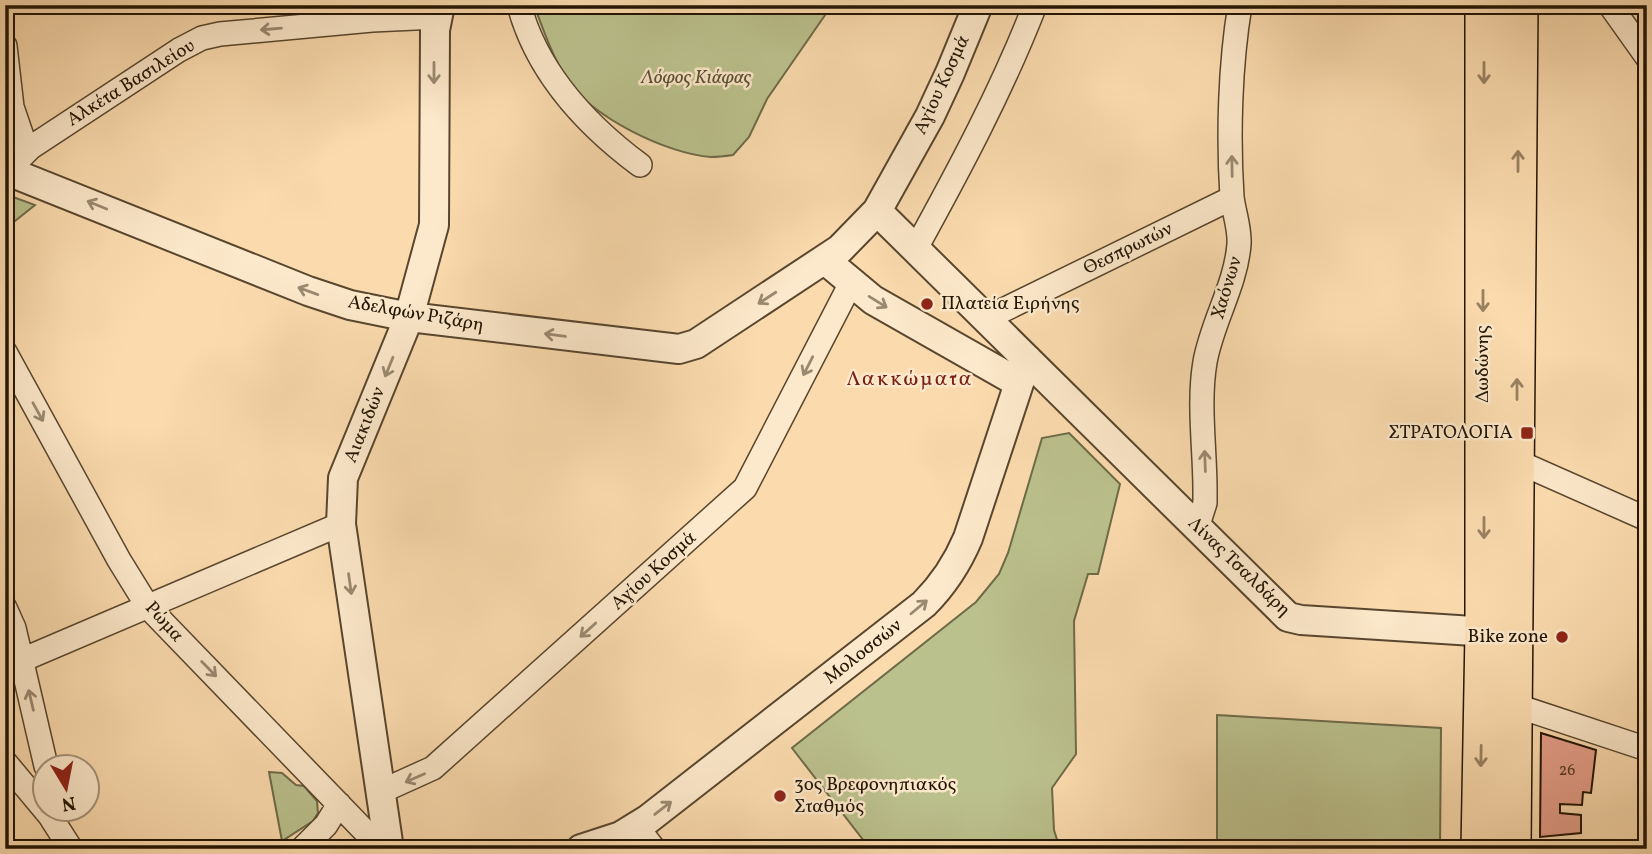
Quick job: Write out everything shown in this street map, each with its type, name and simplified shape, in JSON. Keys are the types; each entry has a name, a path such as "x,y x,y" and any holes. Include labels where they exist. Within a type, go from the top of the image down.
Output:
{"main road":[{"name":"Δωδώνης","path":"1484,5 1499,632 1514,705 1512,849"},
{"name":"Δωδώνης","path":"1480,849 1516,461 1519,5"}],"street":[{"path":"519,5 535,48 555,82 586,118 639,165"},
{"name":"Αγίου Κοσμά","path":"824,260 859,232 877,211 935,105 978,5"},
{"path":"915,250 976,137 1035,5"},
{"name":"Χαόνων","path":"1197,528 1205,503 1205,363 1236,265 1240,243 1232,198 1233,73 1240,5"},
{"path":"1610,5 1647,57"},
{"name":"Αλκέτα Βασιλείου","path":"13,164 179,50 202,38 438,11"},
{"name":"Αιακιδών","path":"389,849 341,524 343,478 409,317 434,225 435,30 438,11"},
{"path":"5,46 12,107 13,164"},
{"name":"Αδελφών Ριζάρη","path":"13,164 308,291 350,305 409,317 679,349 696,344 824,260"},
{"name":"Θεσπρωτών","path":"985,319 1232,198"},
{"path":"877,211 985,319 1023,371"},
{"path":"824,260 873,300 1023,371"},
{"name":"Αγίου Κοσμά","path":"380,792 433,768 740,494 851,283"},
{"name":"Ρώμα","path":"8,365 148,607 382,849"},
{"name":"Λίνας Τσαλδάρη","path":"1023,371 1197,528 1293,620 1499,632"},
{"name":"Μολοσσών","path":"581,849 621,836 645,838 936,592 959,560 968,538 1023,371"},
{"path":"1516,461 1647,519"},
{"path":"22,660 341,524"},
{"path":"5,608 11,618 43,752"},
{"path":"1514,705 1647,749"},
{"path":"5,762 32,791"},
{"path":"302,849 326,825 339,804"},
{"path":"56,822 71,849"}],"green space":[{"name":"Λόφος Κιάφας","path":"534,5 832,5 767,99 749,137 733,155 711,157 673,149 652,141 593,107 578,93 562,71"},
{"path":"5,194 35,205 5,229"},
{"path":"1069,433 1120,484 1098,574 1088,574 1074,621 1076,754 1052,788 1054,830 1060,849 863,849 867,845 792,748 976,602 999,574 1008,553 1042,438"},
{"path":"1217,715 1441,728 1440,849 1217,849"},
{"path":"269,772 282,773 296,785 304,786 317,801 318,813 313,821 282,841"}],"building":[{"path":"1541,733 1596,750 1591,793 1583,792 1582,805 1560,804 1560,813 1581,815 1581,833 1540,837"}],"place":[{"name":"Πλατεία Ειρήνης","path":"927,304"},
{"name":"ΣΤΡΑΤΟΛΟΓΙΑ","path":"1527,433"},
{"name":"Bike zone","path":"1562,637"},
{"name":"3ος Βρεφονηπιακός Σταθμός","path":"780,796"}],"district":[{"name":"Λακκώματα","path":"910,379"}]}
